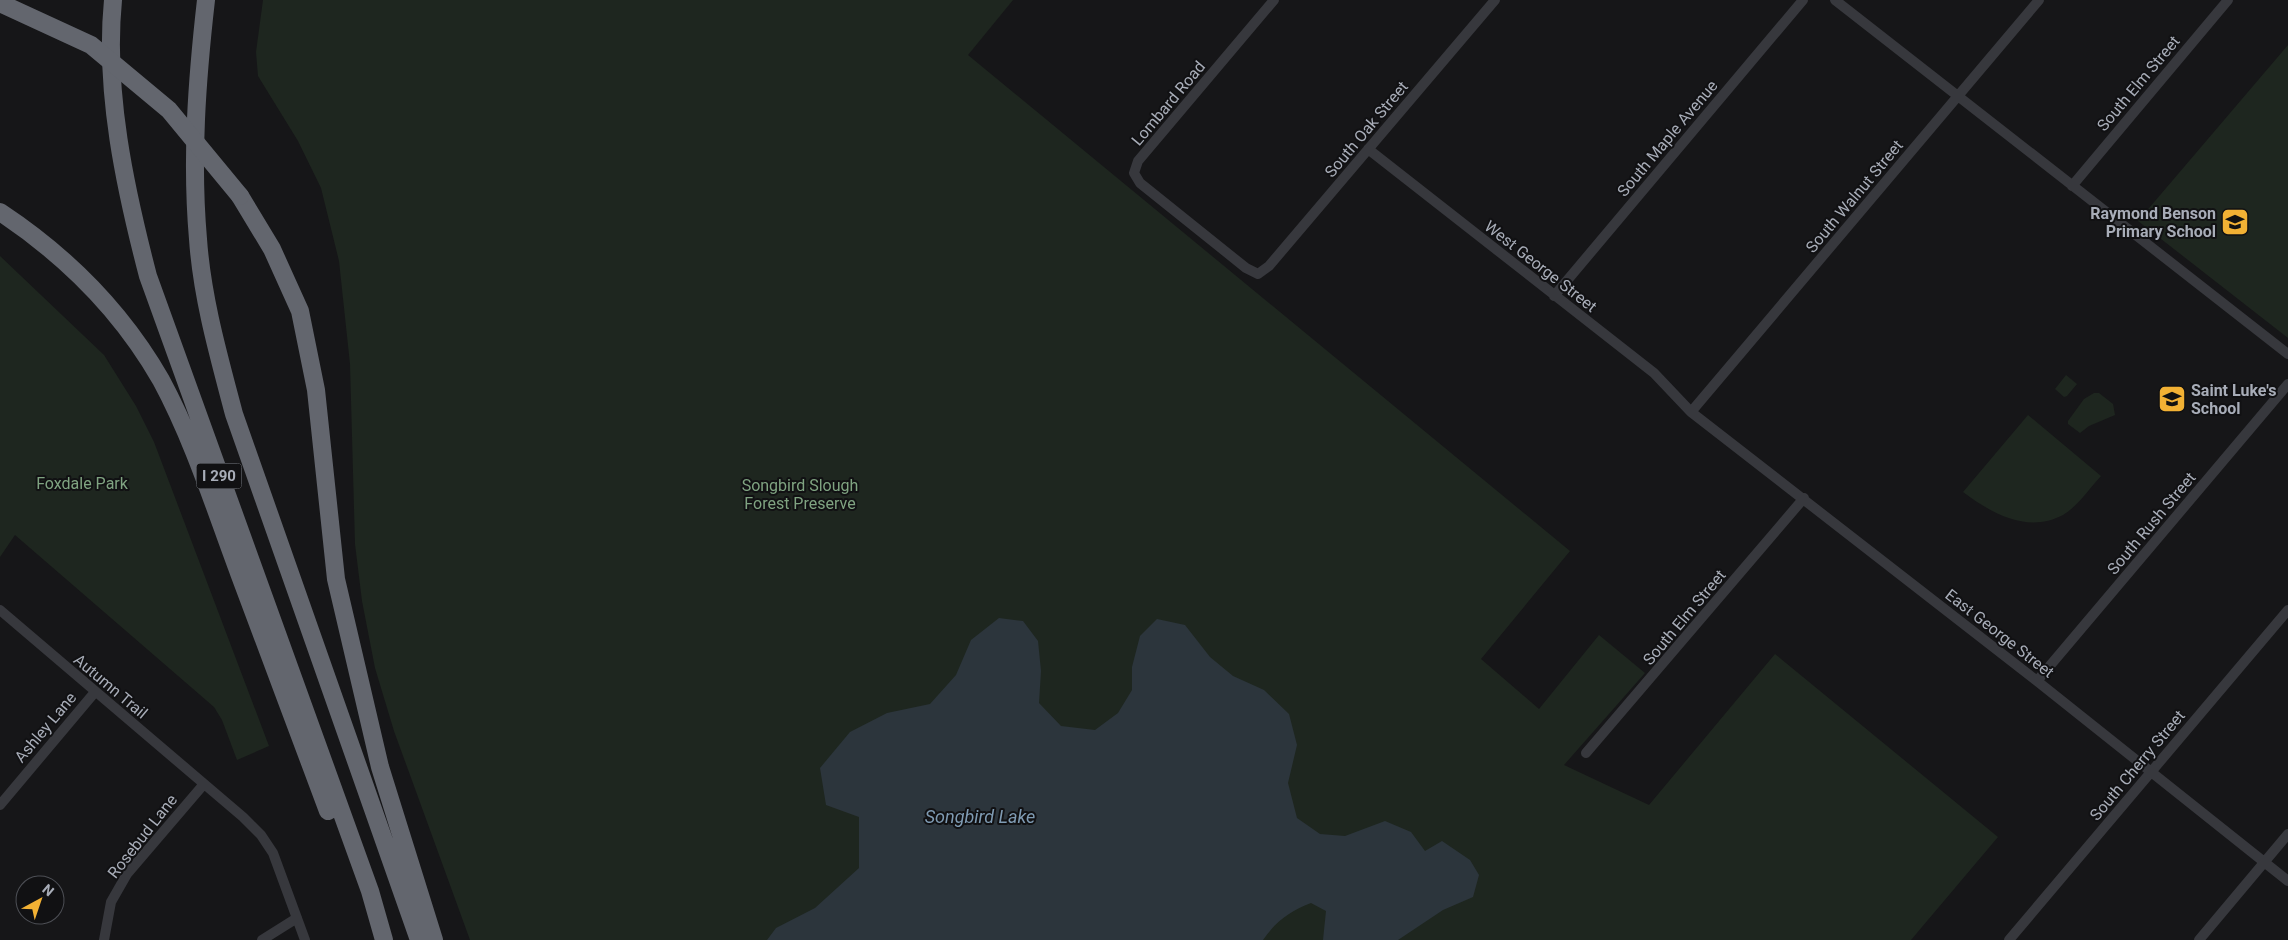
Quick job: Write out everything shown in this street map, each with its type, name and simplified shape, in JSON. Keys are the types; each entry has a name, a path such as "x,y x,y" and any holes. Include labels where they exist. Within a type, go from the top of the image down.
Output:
{"highway":[{"name":"I 290","path":"113,0 112,52 118,133 128,202 148,276 370,891 382,940"},
{"name":"I 290","path":"206,0 197,74 195,162 198,240 218,350 234,414 419,940"},
{"path":"0,3 91,45 169,110 240,196 272,249 300,311 316,390 336,579 380,767 434,940"},
{"path":"0,212 29,231 72,267 136,341 161,380 183,425 345,858 382,940"}],"street":[{"name":"Lombard Road","path":"1258,274 1246,268 1140,183 1134,173 1138,161 1274,0"},
{"name":"South Oak Street","path":"1258,274 1265,271 1495,0"},
{"name":"South Maple Avenue","path":"1554,296 1803,0"},
{"path":"1835,0 2288,354"},
{"name":"South Walnut Street","path":"1691,412 2039,0"},
{"name":"South Elm Street","path":"2072,186 2228,0"},
{"name":"West George Street","path":"1368,150 1654,373 1691,412"},
{"name":"South Rush Street","path":"2037,681 2288,384"},
{"name":"East George Street","path":"1691,412 1804,498 2288,880"},
{"name":"South Elm Street","path":"1586,753 1804,498"},
{"name":"Autumn Trail","path":"0,610 261,834 274,853 305,940"},
{"name":"South Cherry Street","path":"2009,940 2288,610"},
{"name":"Ashley Lane","path":"0,805 95,692"},
{"name":"Rosebud Lane","path":"104,940 110,907 127,874 204,784"},
{"path":"2198,940 2288,834"},
{"path":"262,940 297,918"}],"green space":[{"name":"Songbird Slough Forest Preserve","path":"263,0 1013,0 968,55 1570,551 1481,659 1539,709 1599,635 1645,673 1564,765 1649,805 1775,654 1998,837 1911,940 470,940 394,731 375,668 362,601 355,544 350,364 339,261 321,188 298,141 258,76 256,52"},
{"path":"2288,45 2288,338 2138,221"},
{"name":"Foxdale Park","path":"0,256 104,355 136,406 154,442 269,746 237,760 222,720 214,707 15,535 0,557"},
{"path":"2066,375 2077,384 2064,397 2055,389"},
{"path":"2094,393 2099,393 2113,404 2115,415 2089,426 2080,433 2068,424 2068,421 2084,399"},
{"path":"2028,415 2101,476 2078,502 2063,515 2050,520 2036,522 2023,522 1997,514 1963,492"}],"water":[{"name":"Songbird Lake","path":"999,618 1023,621 1038,641 1041,671 1039,703 1061,726 1095,730 1118,713 1132,690 1132,667 1140,636 1157,619 1185,625 1210,657 1233,676 1264,690 1289,714 1297,745 1288,783 1297,818 1320,834 1345,836 1385,821 1411,832 1425,851 1442,841 1470,860 1479,875 1473,897 1443,910 1398,940 1323,940 1326,911 1311,903 1296,909 1284,917 1263,940 767,940 776,928 815,908 859,868 859,817 826,805 820,768 850,732 887,713 930,704 956,675 971,640"}],"place":[{"name":"Raymond Benson Primary School","path":"2235,222"},
{"name":"Saint Luke's School","path":"2172,399"}]}
